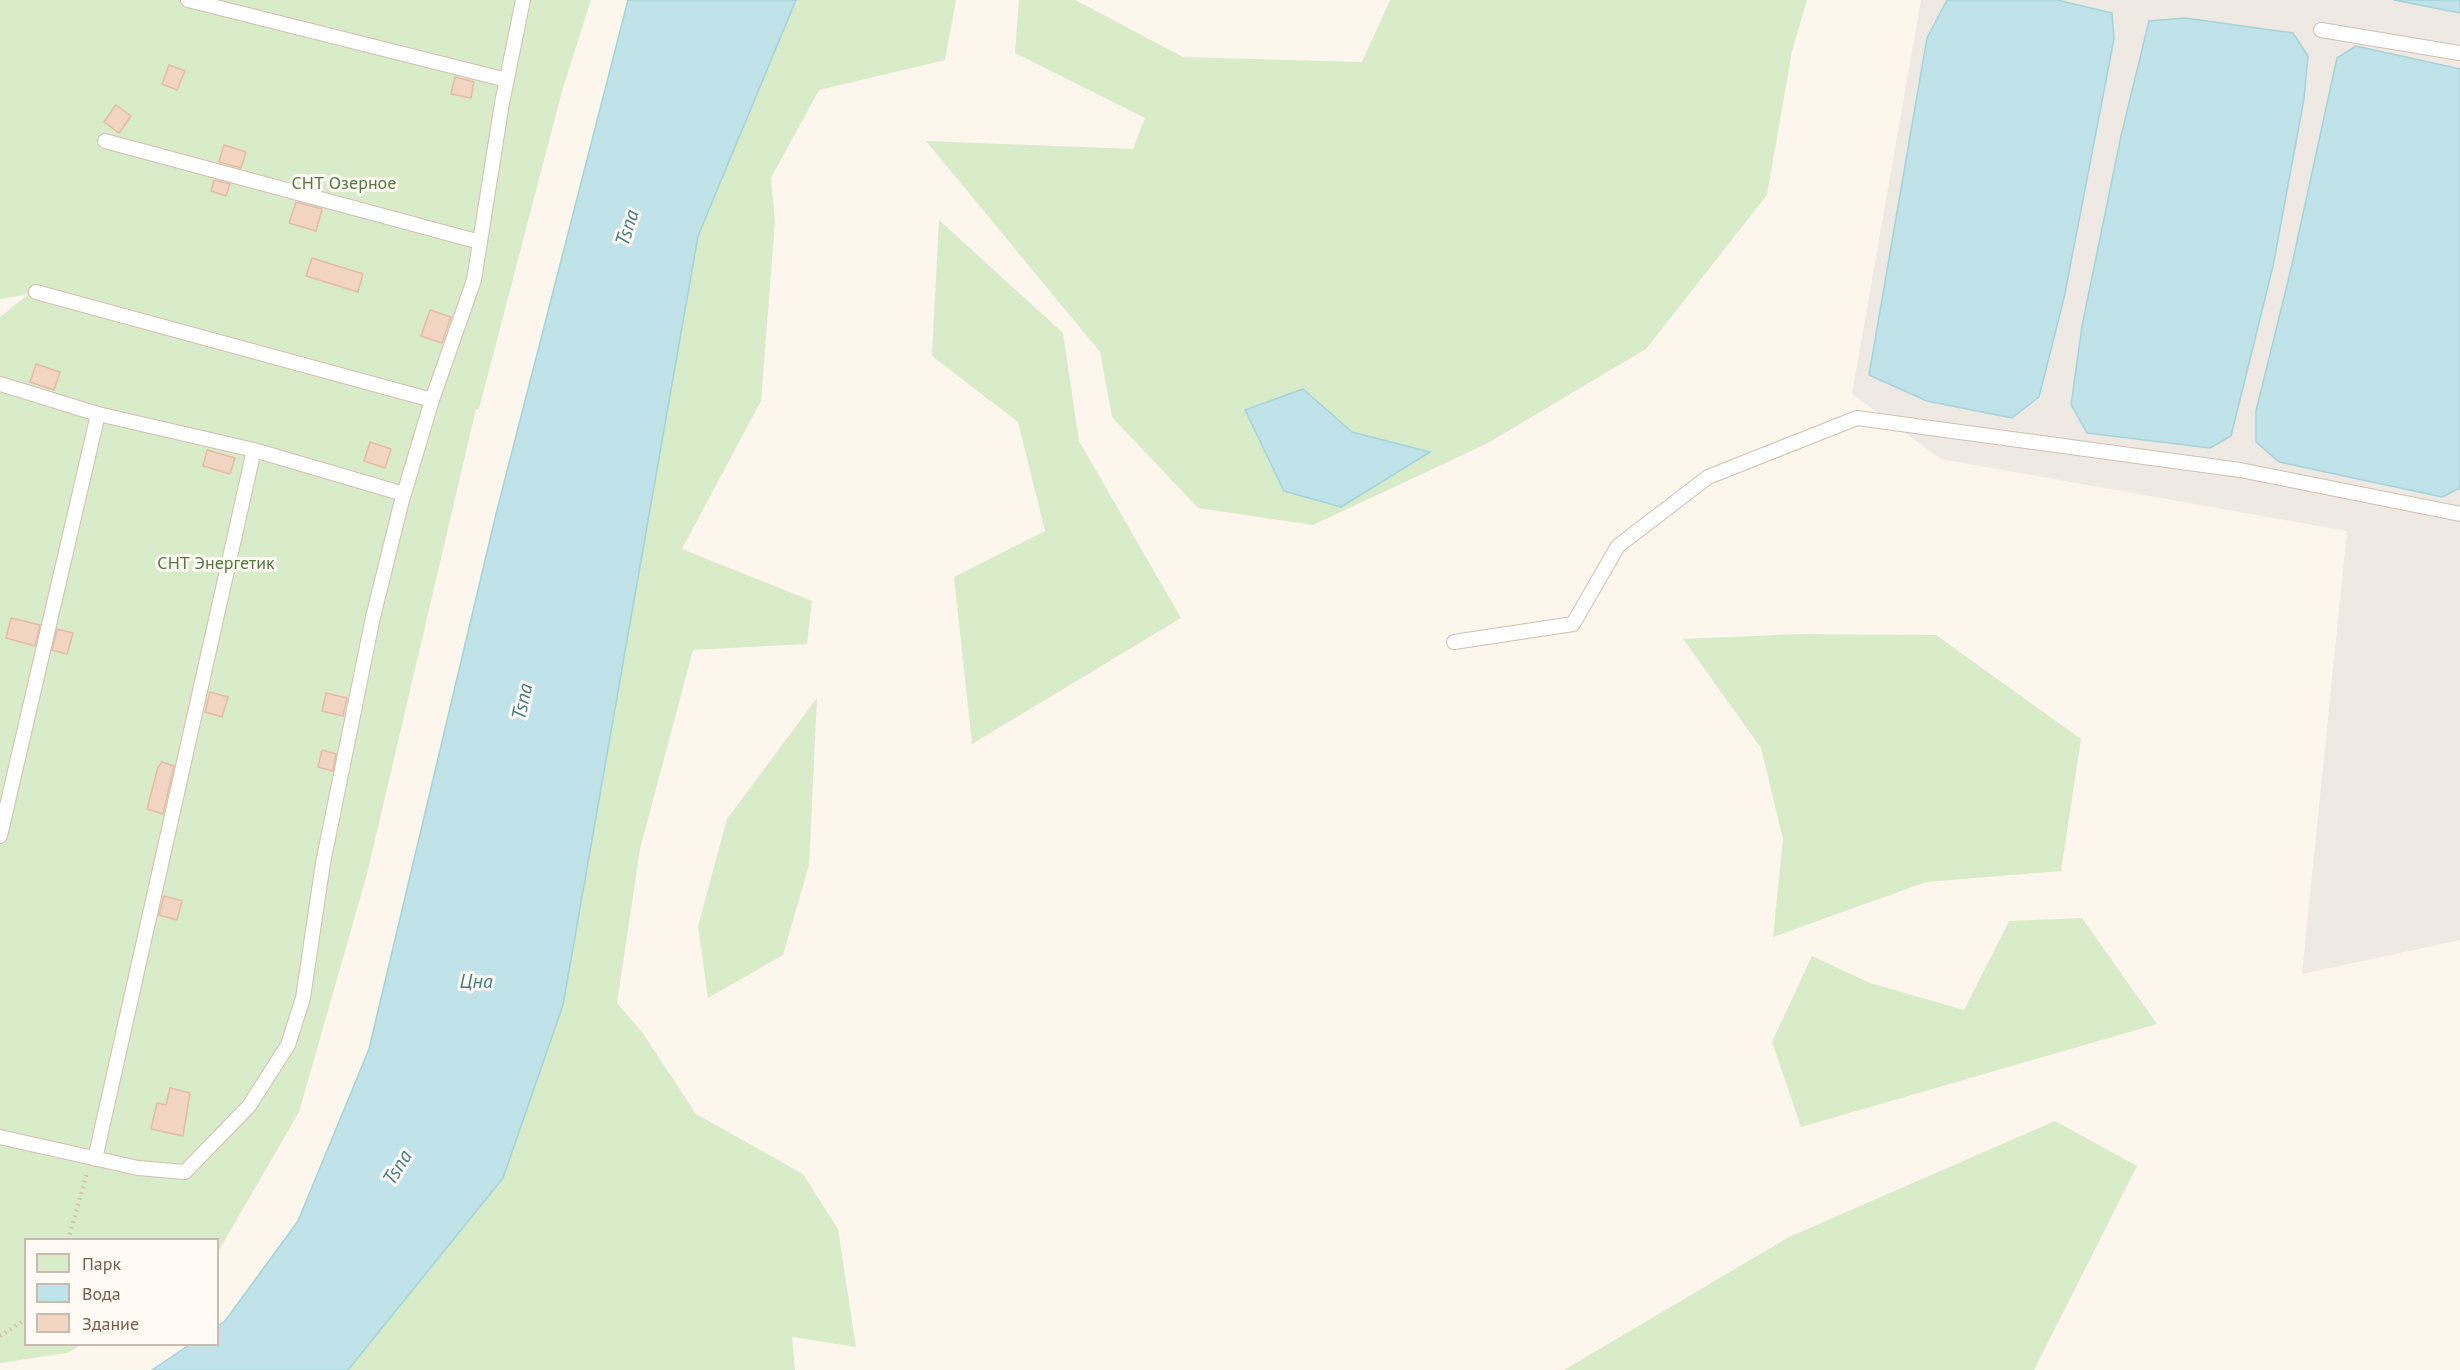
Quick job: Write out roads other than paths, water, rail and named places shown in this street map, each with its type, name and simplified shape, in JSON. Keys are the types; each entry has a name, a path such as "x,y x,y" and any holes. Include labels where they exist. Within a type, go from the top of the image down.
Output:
{"lane":[{"path":"188,0 507,80"},
{"path":"0,1137 138,1168 185,1172 249,1106 288,1045 303,998 323,863 373,617 404,494 432,400 474,280 507,80 523,0"},
{"path":"2321,30 2460,53"},
{"path":"105,141 480,242"},
{"path":"36,292 432,400"},
{"path":"0,384 98,414 254,450 404,494"},
{"path":"0,836 98,414"},
{"path":"1454,642 1574,624 1618,546 1708,477 1857,418 2240,470 2460,514"},
{"path":"95,1159 254,450"}],"water":[{"name":"Цна","path":"628,0 796,0 698,236 563,1005 503,1178 348,1370 152,1370 188,1346 219,1346 219,1325 225,1321 298,1221 369,1049 497,510"},
{"path":"1947,0 2057,0 2112,13 2114,39 2064,298 2039,397 2012,418 1927,401 1869,375 1927,38"},
{"path":"2394,0 2460,0 2460,13"},
{"path":"2185,18 2293,33 2308,56 2304,99 2273,266 2231,436 2210,448 2087,433 2071,405 2082,326 2121,136 2149,21"},
{"path":"2356,46 2460,69 2460,488 2442,497 2279,462 2256,442 2256,411 2291,269 2337,58"},
{"path":"1303,389 1352,432 1430,452 1341,507 1284,491 1245,410"}],"park label":[{"name":"СНТ Озерное","path":"344,184"},
{"name":"СНТ Энергетик","path":"216,564"}],"water label":[{"name":"Tsna","path":"628,228"},
{"name":"Tsna","path":"523,702"},
{"name":"Tsna","path":"398,1168"}]}
